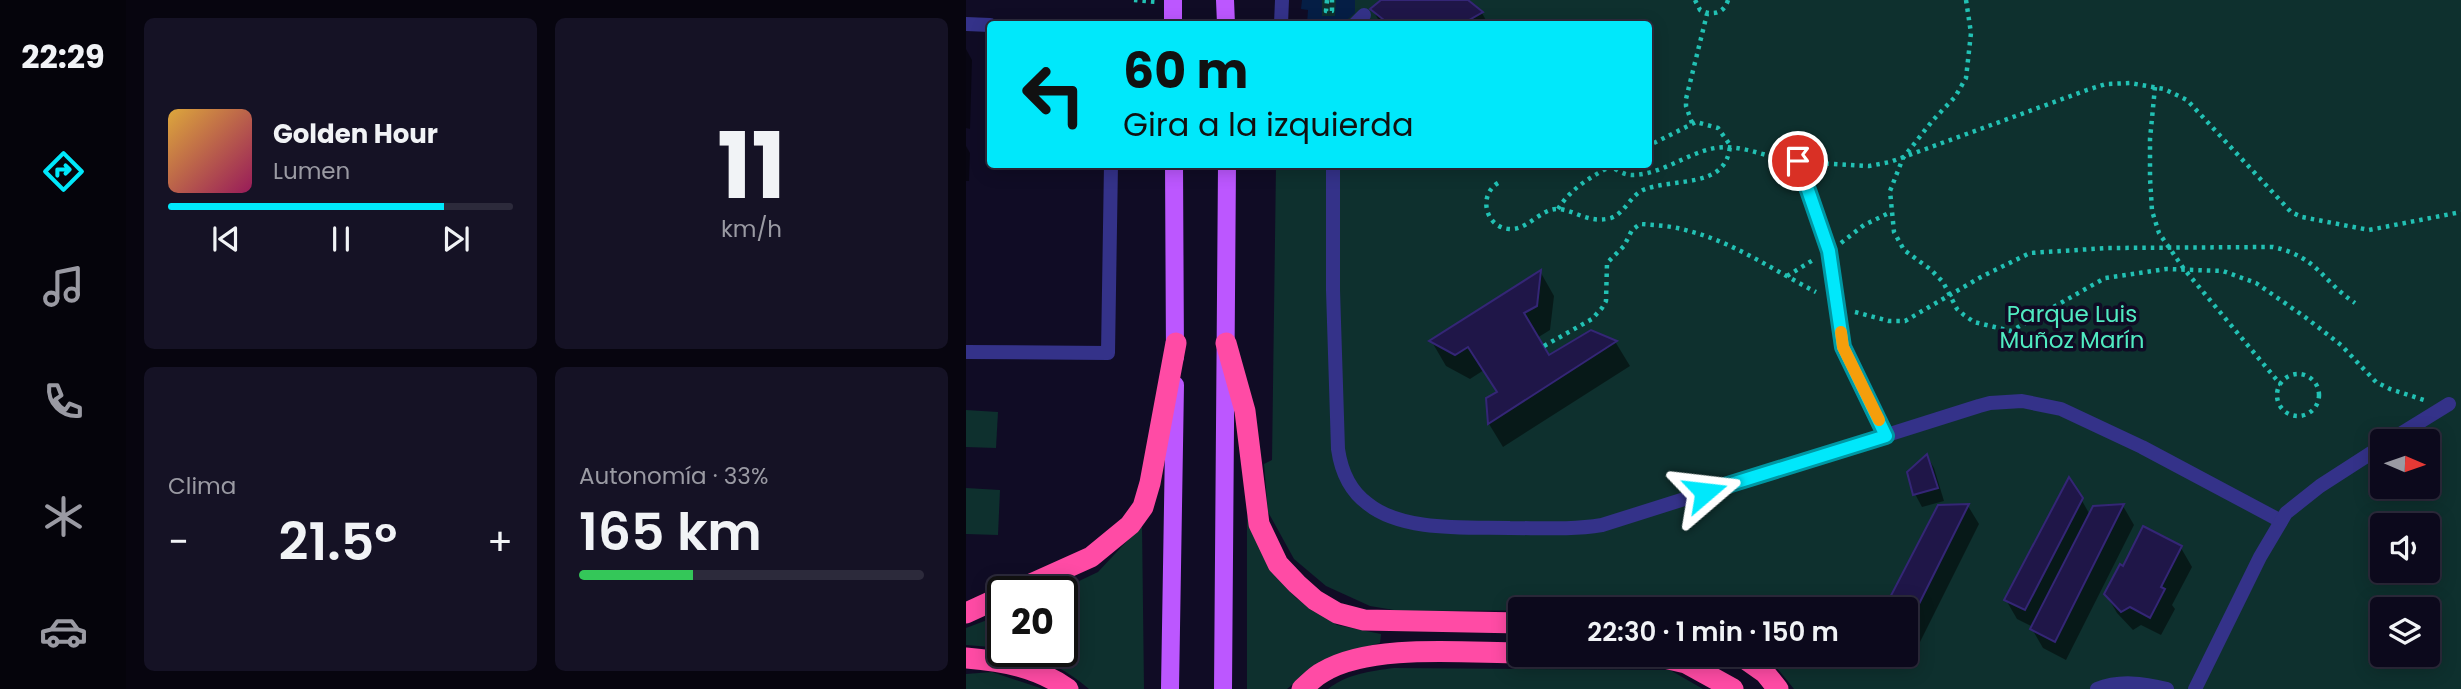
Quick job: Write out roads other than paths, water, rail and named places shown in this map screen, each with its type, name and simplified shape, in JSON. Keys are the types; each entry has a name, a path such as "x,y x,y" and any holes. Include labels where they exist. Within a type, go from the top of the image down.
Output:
{"highway":[{"path":"1048,576 1091,556 1130,525 1143,507 1150,483 1176,343"},
{"path":"1226,343 1245,411 1259,524 1278,564 1297,584 1315,600 1337,613 1364,620 1508,623"},
{"path":"966,613 987,603"},
{"path":"1302,689 1323,672 1347,661 1375,656 1406,653 1508,653"},
{"path":"966,658 1024,666 1056,680 1068,689"},
{"path":"1693,667 1733,689"},
{"path":"1756,667 1778,689"}],"main road":[{"path":"1173,0 1173,21"},
{"path":"1225,0 1226,21"},
{"path":"1170,689 1176,343 1174,168"},
{"path":"1223,689 1229,168"}],"lane":[{"path":"1282,0 1282,21"},
{"path":"966,24 987,25"},
{"path":"1798,161 1829,251 1843,347 1886,436"},
{"path":"966,352 1108,353 1111,168"},
{"path":"1333,168 1333,290 1338,449 1340,462 1351,486 1362,499 1379,511 1409,521 1449,527 1586,528 1990,403 2022,401 2049,405 2142,447 2281,521"},
{"path":"2408,429 2449,404"},
{"path":"2195,689 2260,557 2286,513 2320,486 2370,454"},
{"path":"2097,689 2124,683 2147,684 2166,689"}],"water":[{"path":"1302,0 1322,0 1322,16 1335,16 1336,0 1355,0 1355,13 1346,21 1307,21 1308,10 1301,9"}],"park label":[{"name":"Parque Luis Muñoz Marín","path":"2072,327"}]}
